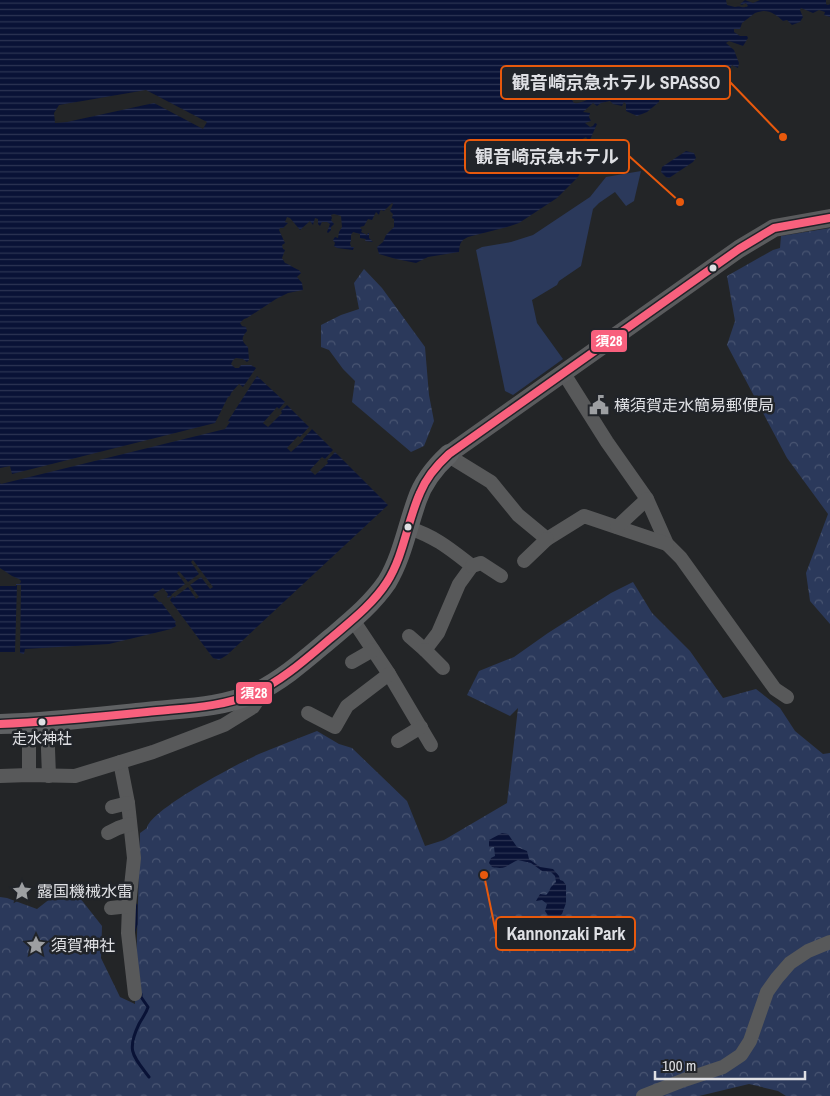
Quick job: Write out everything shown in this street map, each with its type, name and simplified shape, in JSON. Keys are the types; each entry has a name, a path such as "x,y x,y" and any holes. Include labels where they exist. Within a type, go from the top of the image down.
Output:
{"highway":[{"path":"0,724 38,723 220,704 254,694 281,679 352,620 371,602 386,582 397,561 424,484 431,473 449,454"}],"main road":[{"path":"449,454 739,249 774,228 830,218"}],"street":[{"path":"566,378 607,442 647,498 667,544 681,558 775,689 787,697"},
{"path":"449,454 452,458 492,482 518,515 546,539"},
{"path":"617,528 647,498"},
{"path":"524,560 546,539 584,516 667,544"},
{"path":"409,528 434,538 472,566"},
{"path":"424,650 438,633 458,584 472,566 481,563 501,576"},
{"path":"352,620 389,674 431,745"},
{"path":"409,636 443,668"},
{"path":"352,662 373,650"},
{"path":"308,713 335,727 347,706 389,674"},
{"path":"0,776 75,776 153,752 224,725 253,707 263,689"},
{"path":"220,704 224,725"},
{"path":"28,775 38,723"},
{"path":"38,723 49,776"},
{"path":"398,741 421,727"},
{"path":"120,762 128,803 134,858 128,933 135,994"},
{"path":"112,807 128,803"},
{"path":"108,833 130,824"},
{"path":"110,908 129,906"},
{"path":"643,1096 723,1066 741,1055 750,1041 768,992 777,978 790,964 808,951 830,942"}],"green space":[{"path":"641,171 634,201 626,206 615,192 593,209 581,266 559,281 557,285 532,300 537,323 563,359 513,395 505,391 476,250 533,235 590,197 606,177"},
{"path":"830,228 830,624 810,601 806,573 828,514 787,458 727,345 735,321 727,276 773,250 780,248 781,236"},
{"path":"364,269 382,288 425,347 429,395 434,421 424,446 411,452 352,402 355,381 329,350 321,347 321,325 359,309 354,283"},
{"path":"633,582 652,613 690,651 723,698 756,689 780,708 795,731 823,754 830,753 830,1096 786,1096 778,1091 749,1084 699,1096 0,1096 0,897 37,909 69,884 102,926 101,958 120,997 135,1004 140,833 163,810 197,787 249,759 317,731 339,744 352,748 407,801 425,846 444,840 507,803 518,708 510,716 467,695 479,671 514,657 611,593"}],"shaded area":[{"path":"0,0 726,0 727,5 745,7 748,6 746,3 740,4 745,0 753,3 760,0 826,0 826,4 830,4 830,17 824,15 825,12 819,10 813,13 801,8 803,17 800,22 792,25 787,20 783,21 769,12 755,13 742,23 740,29 734,29 734,32 740,36 747,36 748,38 743,46 729,41 726,43 734,50 739,63 738,68 732,65 726,75 716,80 719,87 693,97 687,83 671,79 657,69 651,68 647,71 647,77 660,88 659,102 647,112 637,116 626,111 626,104 624,102 622,106 613,104 610,101 597,106 593,103 583,112 590,113 591,121 585,123 590,127 595,123 597,124 589,142 586,137 572,145 568,145 566,149 571,160 574,162 577,158 584,160 578,177 557,198 519,223 465,238 461,243 459,252 428,257 416,263 379,254 377,247 394,227 393,214 390,211 392,203 384,211 381,210 379,215 376,212 372,220 368,219 364,226 360,227 361,232 367,235 369,233 369,238 373,242 365,241 366,239 360,238 360,234 353,232 350,243 351,247 354,247 353,250 334,246 333,240 335,237 338,238 342,227 341,216 331,215 331,220 334,224 328,233 330,224 327,222 322,222 320,226 318,219 315,218 313,225 310,221 300,230 287,217 285,222 288,223 279,230 285,243 282,245 285,250 282,258 285,263 301,273 297,277 302,283 303,290 288,293 276,299 240,323 246,327 247,331 243,339 248,347 249,360 247,362 236,358 231,364 235,368 239,368 241,365 251,365 256,368 243,387 239,384 228,397 215,423 12,474 10,466 0,468","holes":["602,79 604,80 603,83 606,87 602,94 598,97 595,95 588,100 574,103 572,100 578,93 574,91 575,88 579,85 583,86 586,90 586,86 590,82 592,84"]},
{"path":"686,151 694,153 696,158 693,162 669,178 666,177 661,172 662,167"},
{"path":"257,376 285,402 279,409 277,407 263,423 268,427 287,405 309,427 287,448 291,452 312,429 333,450 325,459 322,457 310,470 315,475 328,463 327,461 335,452 388,505 227,655 219,660 213,658 170,600 188,587 196,599 199,597 190,585 201,577 210,589 213,587 193,560 191,562 199,574 188,582 179,571 177,573 185,584 171,593 172,595 168,598 168,594 163,588 153,595 161,602 176,622 176,626 171,629 109,644 25,649 24,654 20,653 21,585 17,585 15,652 0,652 0,586 16,586 16,584 20,584 21,581 0,568 0,483 225,429 230,422 228,421"},
{"path":"502,833 508,834 517,847 527,851 529,859 540,867 553,869 560,880 566,885 566,903 562,914 556,920 549,917 545,911 547,904 542,900 536,901 540,894 546,895 556,882 555,876 551,872 542,871 531,863 518,860 501,868 492,867 489,863 491,858 495,856 494,847 489,847 489,840"}],"pier":[{"path":"146,90 207,122 203,129 154,103 55,123 54,113 59,105"}],"waterway":[{"path":"134,931 136,905"},
{"path":"141,994 148,1007 135,1033 132,1047 135,1058 149,1077"}],"transit line":[{"name":"須28","path":"0,724 215,705 242,698 275,682 304,661 354,619 381,590 398,561 422,487 432,472 449,454 739,249 774,228 830,218"}],"place":[{"name":"観音崎京急ホテル SPASSO","path":"783,137"},
{"name":"観音崎京急ホテル","path":"680,202"},
{"name":"横須賀走水簡易郵便局","path":"599,405"},
{"name":"走水神社","path":"42,722"},
{"name":"Kannonzaki Park","path":"484,875"},
{"name":"露国機械水雷","path":"22,891"},
{"name":"須賀神社","path":"36,945"}]}
